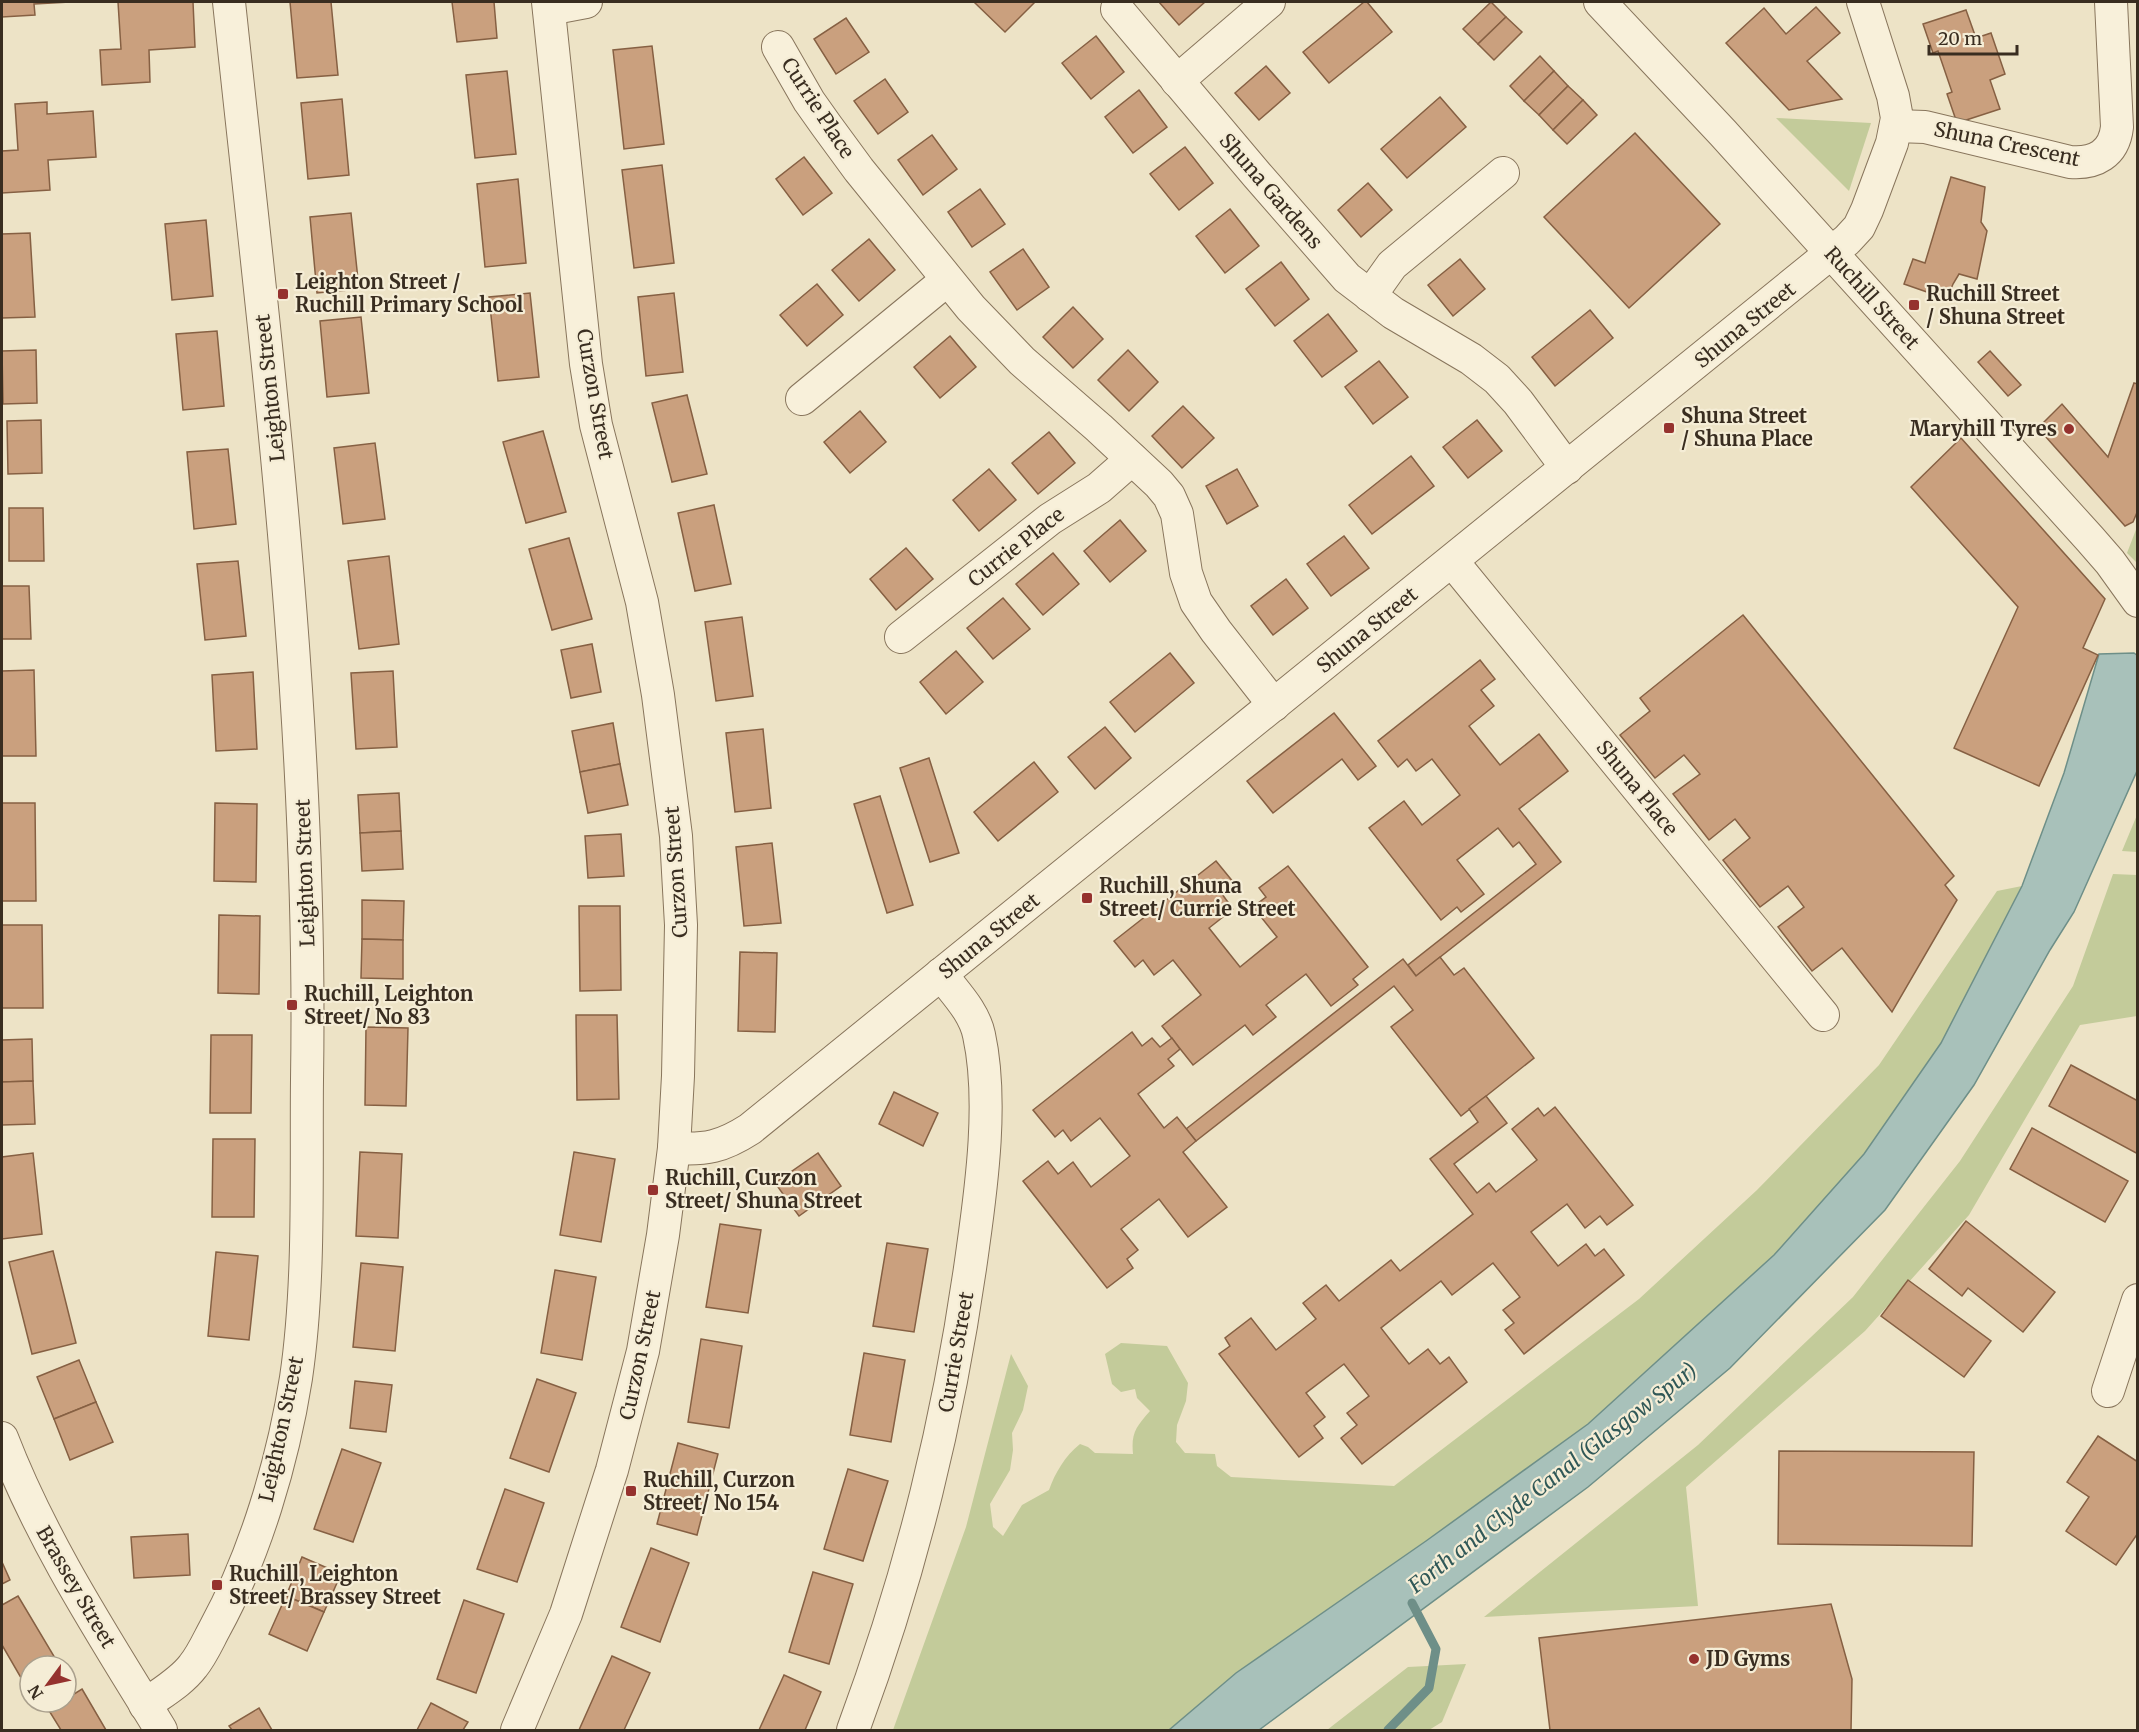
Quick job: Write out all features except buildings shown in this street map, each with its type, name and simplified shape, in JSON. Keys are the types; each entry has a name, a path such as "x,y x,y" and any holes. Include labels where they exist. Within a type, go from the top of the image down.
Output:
{"street":[{"name":"Leighton Street","path":"153,1718 195,1665 243,1571 273,1476 291,1404 299,1356 303,1294 308,1023 307,923 300,739 286,539 229,2"},
{"path":"549,5 586,2"},
{"path":"1178,81 1269,2"},
{"name":"Ruchill Street","path":"1600,2 1723,133 2090,539 2119,573 2138,601"},
{"name":"Shuna Street","path":"674,1148 705,1149 735,1138 1568,468 1832,254 1853,234 1863,220 1892,143 1896,126 1893,96 1863,2"},
{"name":"Shuna Crescent","path":"1896,126 1925,127 2070,162 2088,162 2101,156 2113,143 2117,127 2110,2"},
{"name":"Curzon Street","path":"517,1731 566,1614 612,1470 633,1393 660,1257 674,1148 681,925 676,836 658,695 642,602 596,425 586,364 549,5"},
{"name":"Shuna Gardens","path":"1117,9 1347,278 1412,326 1471,359 1497,379 1518,402 1568,468"},
{"name":"Currie Place","path":"778,47 809,101 826,125 947,280 1022,361 1159,484 1173,504 1179,526 1186,573 1196,602 1274,705"},
{"path":"1370,296 1392,265 1503,173"},
{"path":"802,399 947,280"},
{"name":"Currie Place","path":"901,637 1050,519 1099,488 1132,459"},
{"name":"Shuna Place","path":"1452,561 1823,1015"},
{"name":"Currie Street","path":"853,1731 894,1615 937,1451 961,1335 982,1176 985,1124 984,1081 979,1034 966,1006 941,974"},
{"path":"2108,1391 2138,1300"},
{"name":"Brassey Street","path":"2,1438 24,1492 49,1542 153,1718"}],"green space":[{"path":"1776,118 1871,123 1849,191"},
{"path":"2137,527 2137,563 2127,553"},
{"path":"2137,815 2137,852 2122,851"},
{"path":"2113,874 2137,875 2137,1016 2080,1025 1969,1215 1865,1331 1686,1487 1698,1606 1484,1617 1698,1445 1853,1297 1960,1161 2073,986"},
{"path":"2022,886 1941,1043 1864,1154 1774,1255 1588,1424 1426,1541 1236,1673 1169,1730 893,1730 966,1527 1011,1354 1028,1386 1023,1410 1012,1433 1013,1450 1010,1470 990,1504 993,1527 1003,1536 1022,1505 1049,1490 1061,1465 1080,1444 1095,1453 1133,1454 1136,1431 1150,1411 1137,1398 1135,1389 1121,1392 1112,1384 1105,1354 1121,1343 1167,1346 1188,1383 1186,1401 1177,1425 1176,1442 1185,1453 1215,1454 1217,1466 1231,1477 1394,1486 1639,1299 1757,1190 1879,1065 1997,891"},
{"path":"1466,1664 1442,1722 1429,1730 1327,1730 1408,1667"}],"water":[{"name":"Forth and Clyde Canal (Glasgow Spur)","path":"2134,653 2138,656 2137,771 2074,912 1974,1085 1885,1210 1730,1368 1588,1487 1259,1730 1169,1730 1236,1673 1426,1541 1588,1424 1774,1255 1864,1154 1941,1043 2022,886 2064,773 2099,654"}],"waterway":[{"name":"Forth and Clyde Canal (Glasgow Spur)","path":"1388,1730 1429,1688 1436,1649 1412,1603"}],"place":[{"name":"Leighton Street / Ruchill Primary School","path":"283,294"},
{"name":"Ruchill Street / Shuna Street","path":"1914,305"},
{"name":"Shuna Street / Shuna Place","path":"1669,428"},
{"name":"Maryhill Tyres","path":"2069,429"},
{"name":"Ruchill, Shuna Street/ Currie Street","path":"1087,898"},
{"name":"Ruchill, Leighton Street/ No 83","path":"292,1005"},
{"name":"Ruchill, Curzon Street/ Shuna Street","path":"653,1190"},
{"name":"Ruchill, Curzon Street/ No 154","path":"631,1491"},
{"name":"Ruchill, Leighton Street/ Brassey Street","path":"217,1585"},
{"name":"JD Gyms","path":"1694,1659"}]}
